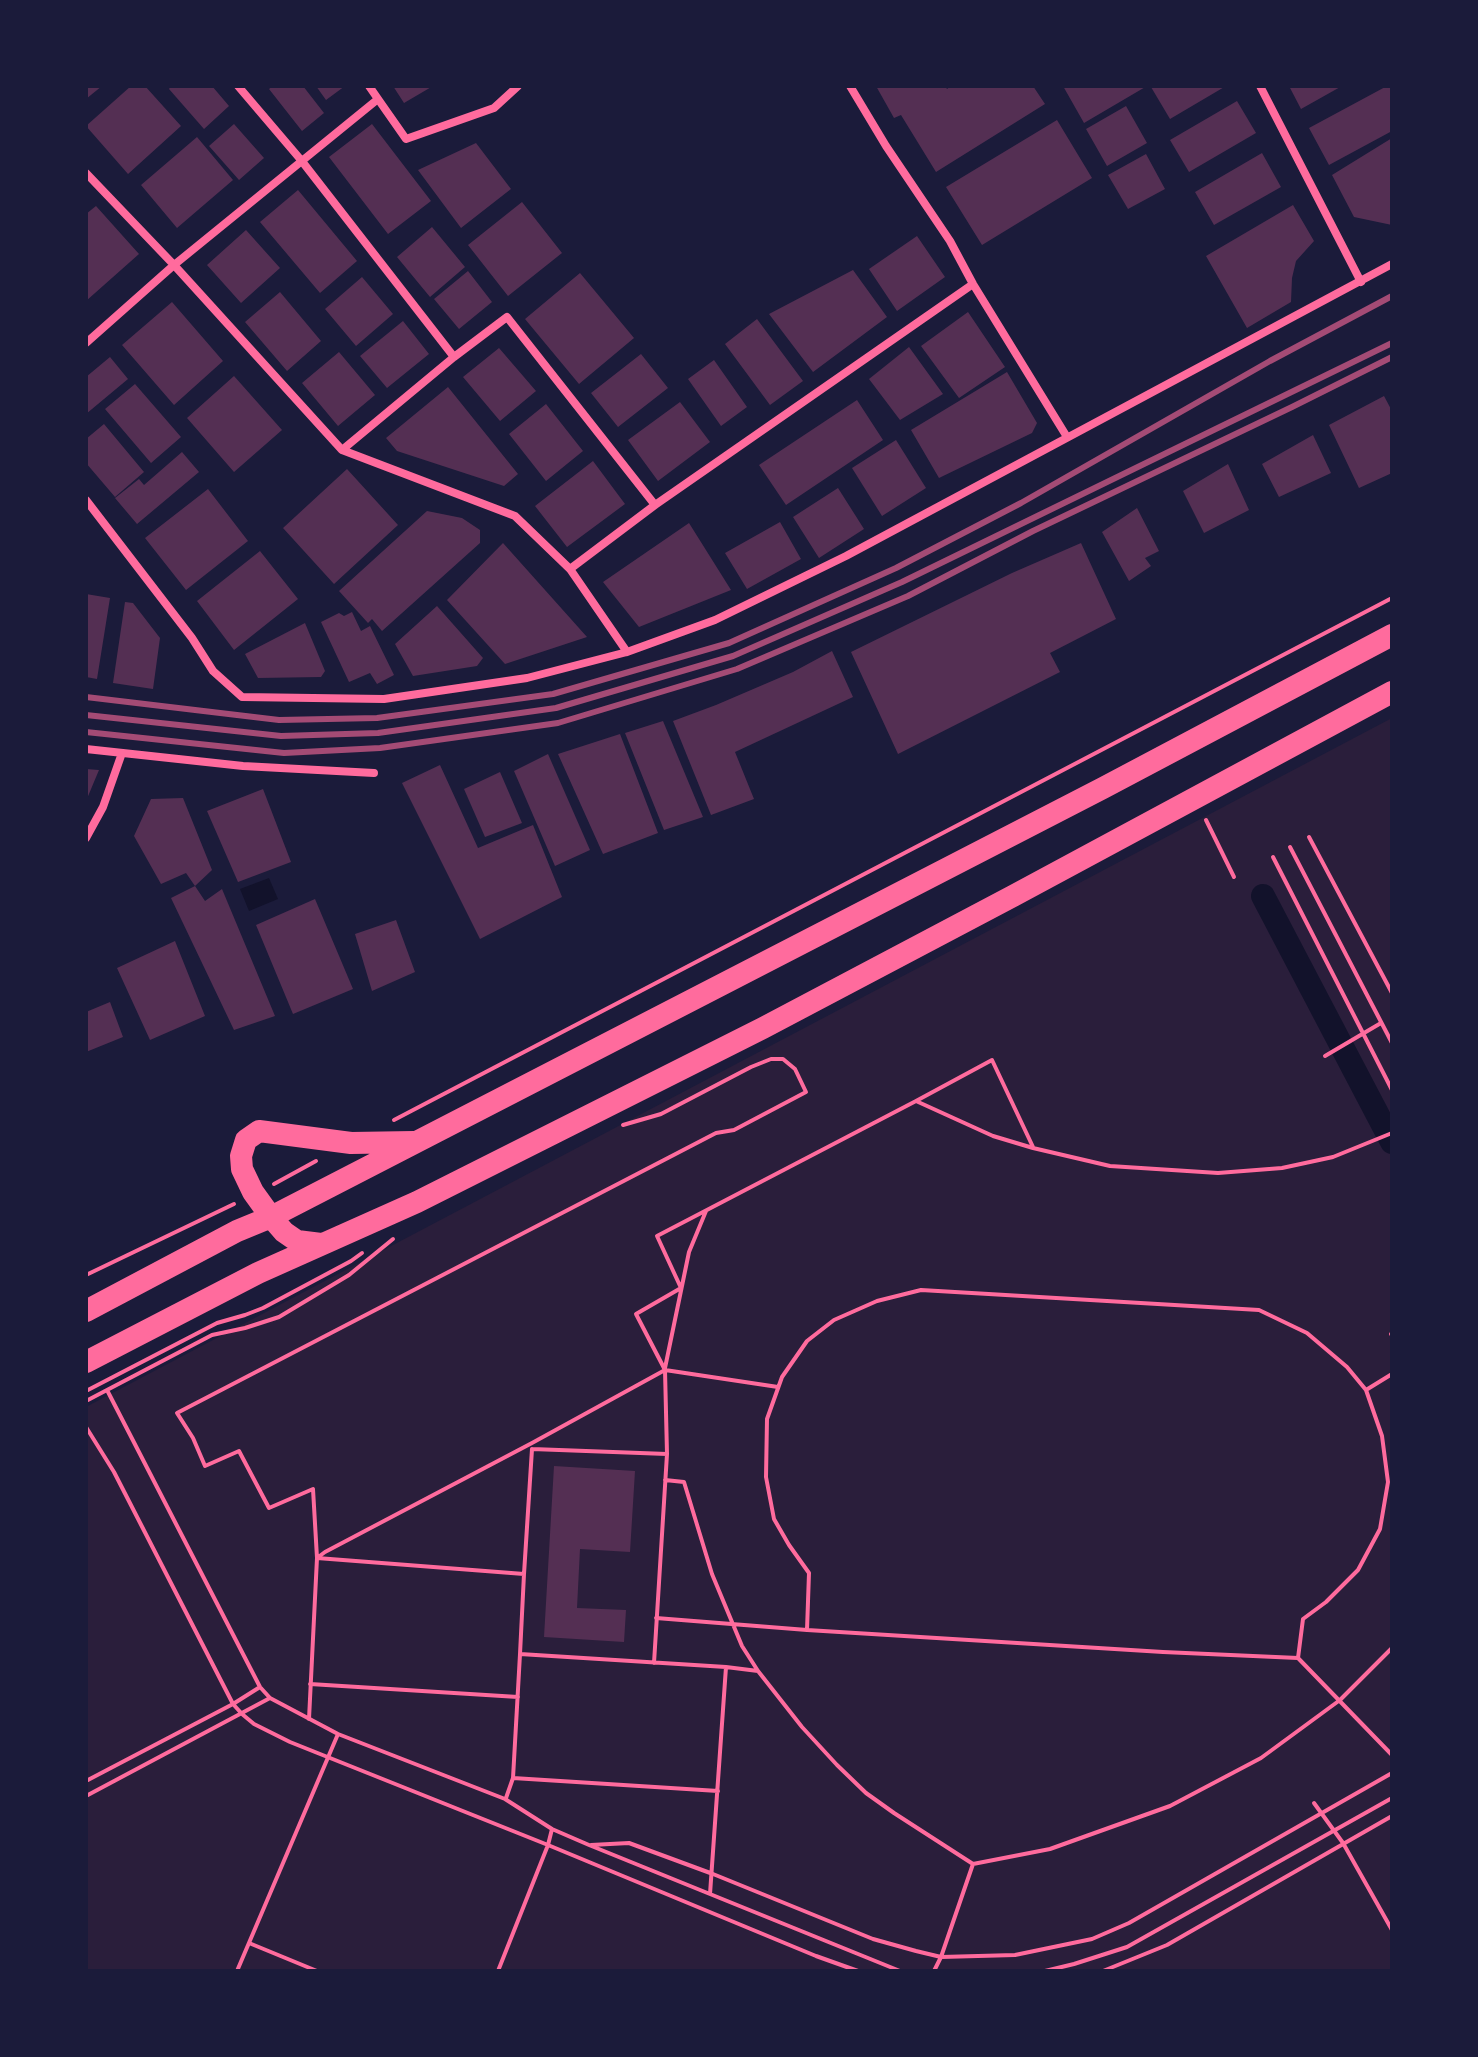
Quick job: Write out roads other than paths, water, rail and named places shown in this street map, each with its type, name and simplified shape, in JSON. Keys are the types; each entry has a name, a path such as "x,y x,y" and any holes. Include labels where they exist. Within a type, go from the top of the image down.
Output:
{"highway":[{"path":"86,1311 1103,788 1392,635"},
{"path":"86,1362 258,1273 417,1202 763,1028 1392,692"},
{"path":"321,1244 297,1241 271,1217 253,1192 242,1169 241,1156 246,1140 259,1131 351,1143 419,1141"}],"street":[{"path":"238,86 301,160 454,357"},
{"path":"369,86 406,139 494,108 518,86"},
{"path":"850,86 950,241 1067,437"},
{"path":"1260,86 1361,282"},
{"path":"86,343 174,265 378,99"},
{"path":"86,173 342,450 515,516 570,569 627,652"},
{"path":"86,500 192,638 213,671 242,697 384,699 527,678 627,652 715,620 846,556 1392,264"},
{"path":"570,569 655,505 973,284"},
{"path":"342,450 507,317 655,505"},
{"path":"86,749 243,766 374,773"},
{"path":"86,838 103,807 122,753"}],"waterway":[{"path":"1263,896 1392,1142"}],"railway":[{"path":"86,697 279,720 377,718 553,694 729,643 896,568 1021,503 1270,361 1392,296"},
{"path":"86,715 281,736 378,733 556,708 733,656 902,582 1392,343"},
{"path":"86,732 284,753 380,748 558,723 737,669 908,596 1033,531 1392,357"}]}
